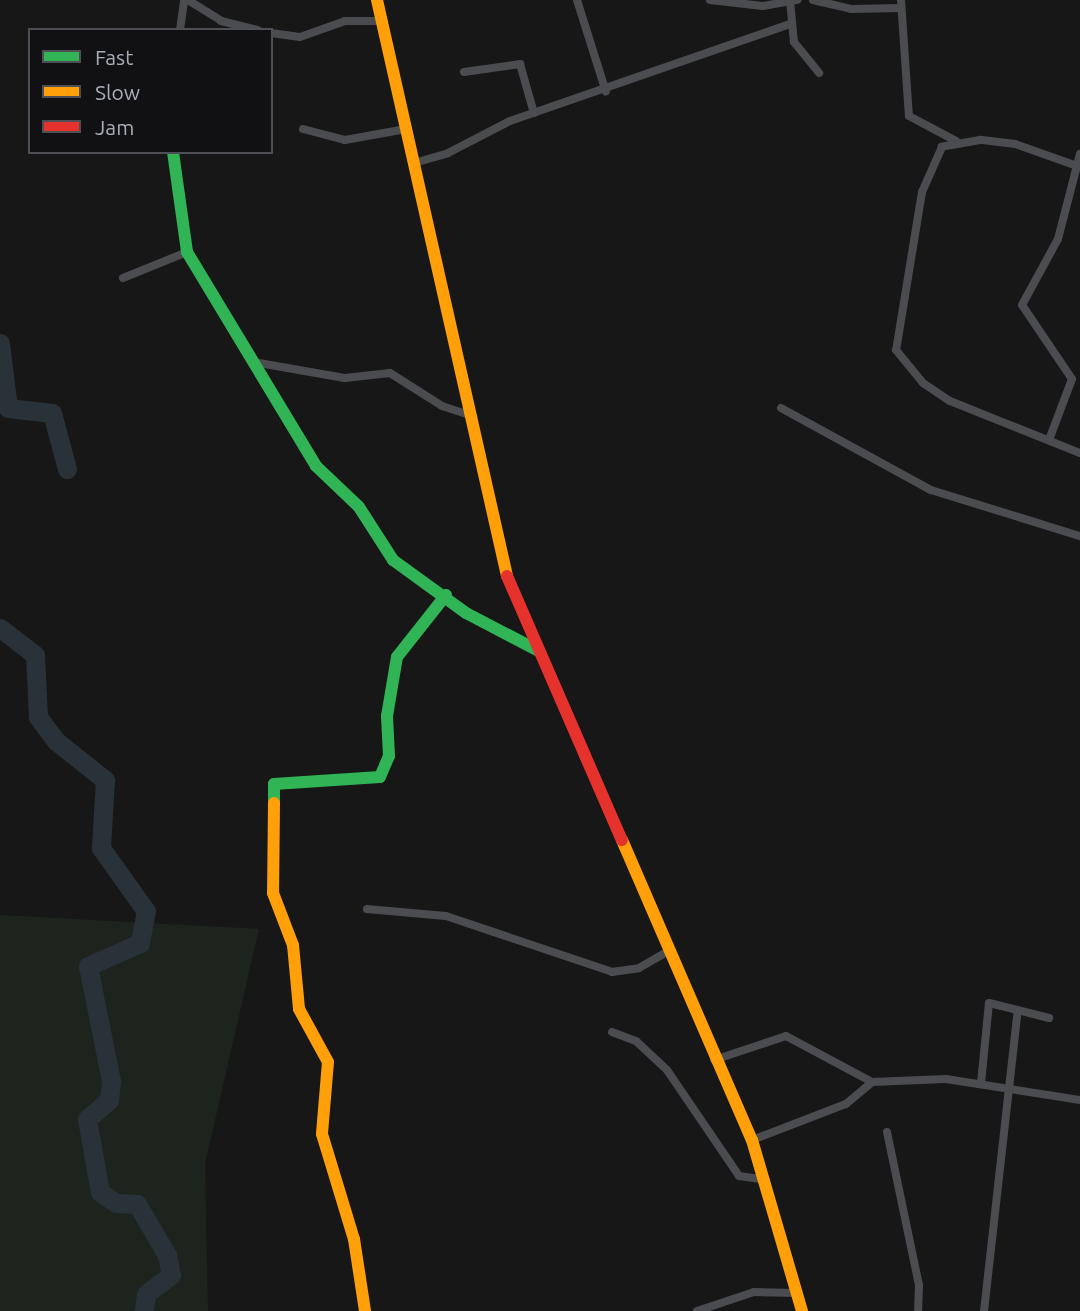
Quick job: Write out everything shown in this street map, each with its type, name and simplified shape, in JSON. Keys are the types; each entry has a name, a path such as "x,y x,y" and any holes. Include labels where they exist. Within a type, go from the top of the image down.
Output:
{"street":[{"path":"180,28 186,0 221,20 251,28"},
{"path":"377,0 508,578 714,1060 752,1140 767,1181 802,1311"},
{"path":"577,0 606,92"},
{"path":"710,0 792,1 790,24 794,42 818,73"},
{"path":"814,0 851,9 901,4 909,116 956,141 1015,144 1078,166"},
{"path":"273,33 300,37 345,22 382,21"},
{"path":"414,163 534,113 606,92 790,24"},
{"path":"464,72 520,64 534,113"},
{"path":"303,129 345,140 406,129"},
{"path":"956,141 942,147 922,192 896,350 923,383 950,401 1080,453"},
{"path":"173,154 187,252 316,466 359,507 393,560 446,595 466,613 539,651"},
{"path":"1049,440 1072,379 1022,305 1058,239 1080,155"},
{"path":"123,278 187,252"},
{"path":"253,362 345,378 390,373 442,406 473,416"},
{"path":"780,408 919,485 1080,536"},
{"path":"365,1311 354,1239 322,1134 328,1062 299,1009 293,945 273,893 274,784 380,777 389,756 387,716 397,657 446,595"},
{"path":"367,909 446,916 612,972 639,968 668,951"},
{"path":"981,1083 989,1003 1049,1018"},
{"path":"984,1311 1018,1010"},
{"path":"612,1032 636,1041 667,1070 740,1176 767,1181"},
{"path":"714,1060 771,1040 800,1038 818,1057 872,1082 981,1083 1080,1100"},
{"path":"752,1140 846,1104 872,1082"},
{"path":"887,1132 919,1285 918,1311"},
{"path":"697,1311 754,1292 797,1293"}],"shaded area":[{"path":"0,915 259,929 205,1164 208,1311 0,1311"}],"waterway":[{"path":"0,343 8,408 52,413 67,469"},
{"path":"0,628 35,655 38,717 56,741 105,780 101,848 146,911 140,943 88,966 111,1081 109,1100 87,1119 100,1192 116,1203 137,1204 167,1255 171,1275 146,1294 144,1311"}],"traffic: fast":[{"path":"173,154 187,252 316,466 359,507 393,560 466,613 539,651"},
{"path":"274,803 274,784 380,777 389,756 387,716 397,657 446,595"}],"traffic: slow":[{"path":"377,0 507,576"},
{"path":"274,803 273,893 293,945 299,1009 328,1062 322,1134 354,1239 365,1311"},
{"path":"622,840 752,1140 802,1311"}],"traffic: jam":[{"path":"507,576 622,840"}]}
